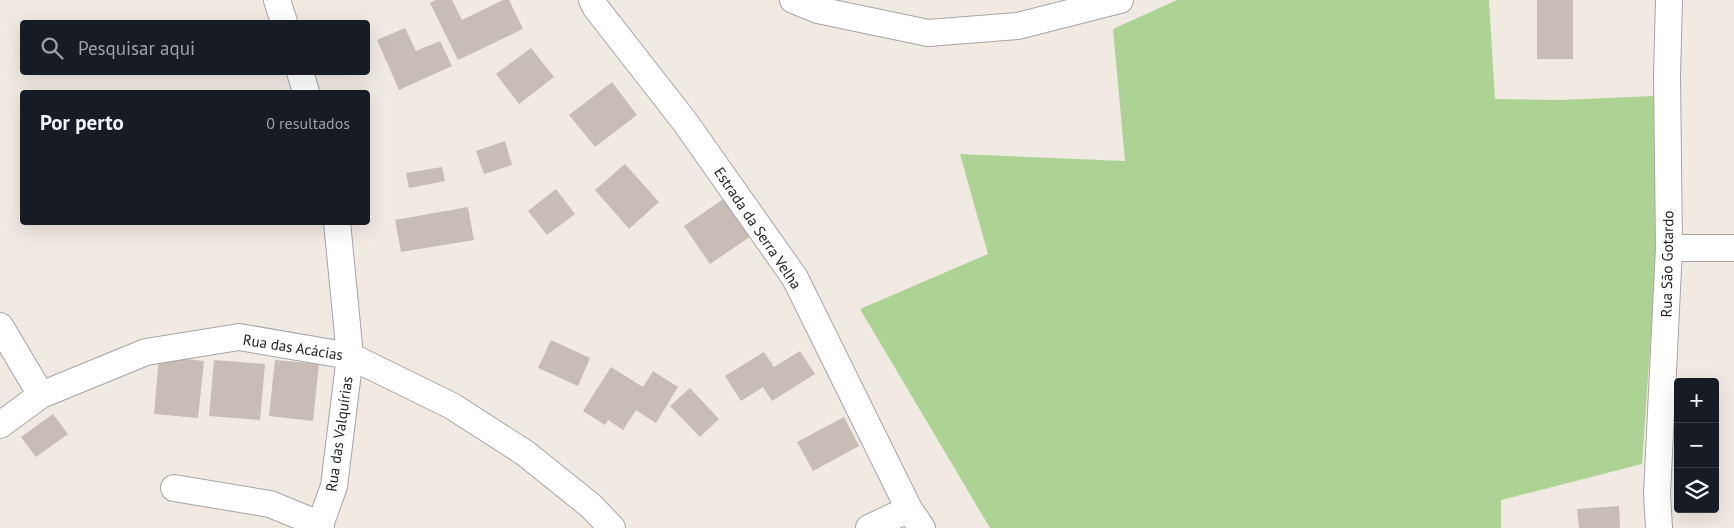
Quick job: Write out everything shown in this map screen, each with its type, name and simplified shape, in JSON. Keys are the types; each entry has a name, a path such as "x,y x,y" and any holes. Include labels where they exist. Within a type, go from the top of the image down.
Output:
{"street":[{"path":"277,0 283,20"},
{"name":"Estrada da Serra Velha","path":"592,0 596,8 685,122 795,278 915,519"},
{"path":"793,0 818,10 928,33 1018,26 1120,0"},
{"name":"Rua São Gotardo","path":"1659,528 1657,494 1669,248 1667,75 1669,0"},
{"path":"301,75 305,90"},
{"name":"Rua das Valquírias","path":"320,526 334,486 350,356 337,225"},
{"path":"1669,248 1734,248"},
{"path":"0,326 41,394"},
{"name":"Rua das Acácias","path":"0,425 41,394 146,352 239,337 350,356 452,406 525,453 591,506 612,528"},
{"path":"174,488 270,504 320,526"},
{"path":"869,528 915,519"}],"green space":[{"path":"1177,0 1489,0 1495,99 1560,100 1654,96 1658,232 1642,464 1501,500 1501,528 990,528 860,309 988,254 960,154 1125,161 1113,29"}],"building":[{"path":"436,0 452,0 462,20 503,0 509,0 523,29 458,60 430,3"},
{"path":"1537,0 1573,0 1573,59 1537,59"},
{"path":"405,28 416,51 440,41 452,66 399,90 377,40"},
{"path":"531,48 554,77 519,104 496,74"},
{"path":"612,82 637,115 595,147 569,115"},
{"path":"505,141 512,165 484,174 476,151"},
{"path":"625,164 659,202 629,229 595,190"},
{"path":"442,167 445,181 409,188 406,173"},
{"path":"556,189 575,214 547,235 528,211"},
{"path":"725,198 751,236 710,264 684,226"},
{"path":"468,207 474,240 401,252 395,220"},
{"path":"551,340 590,358 578,386 538,368"},
{"path":"800,351 815,374 772,401 763,387 741,401 725,376 764,352 774,367"},
{"path":"159,356 204,361 198,418 154,414"},
{"path":"214,360 265,364 260,420 209,416"},
{"path":"275,360 319,364 313,421 269,416"},
{"path":"611,367 643,387 653,371 678,387 656,423 636,410 623,430 608,420 605,425 583,411"},
{"path":"690,388 719,419 700,437 670,406"},
{"path":"53,414 68,434 36,457 21,437"},
{"path":"844,417 859,446 813,471 797,442"},
{"path":"1619,506 1620,528 1579,528 1577,509"}]}
